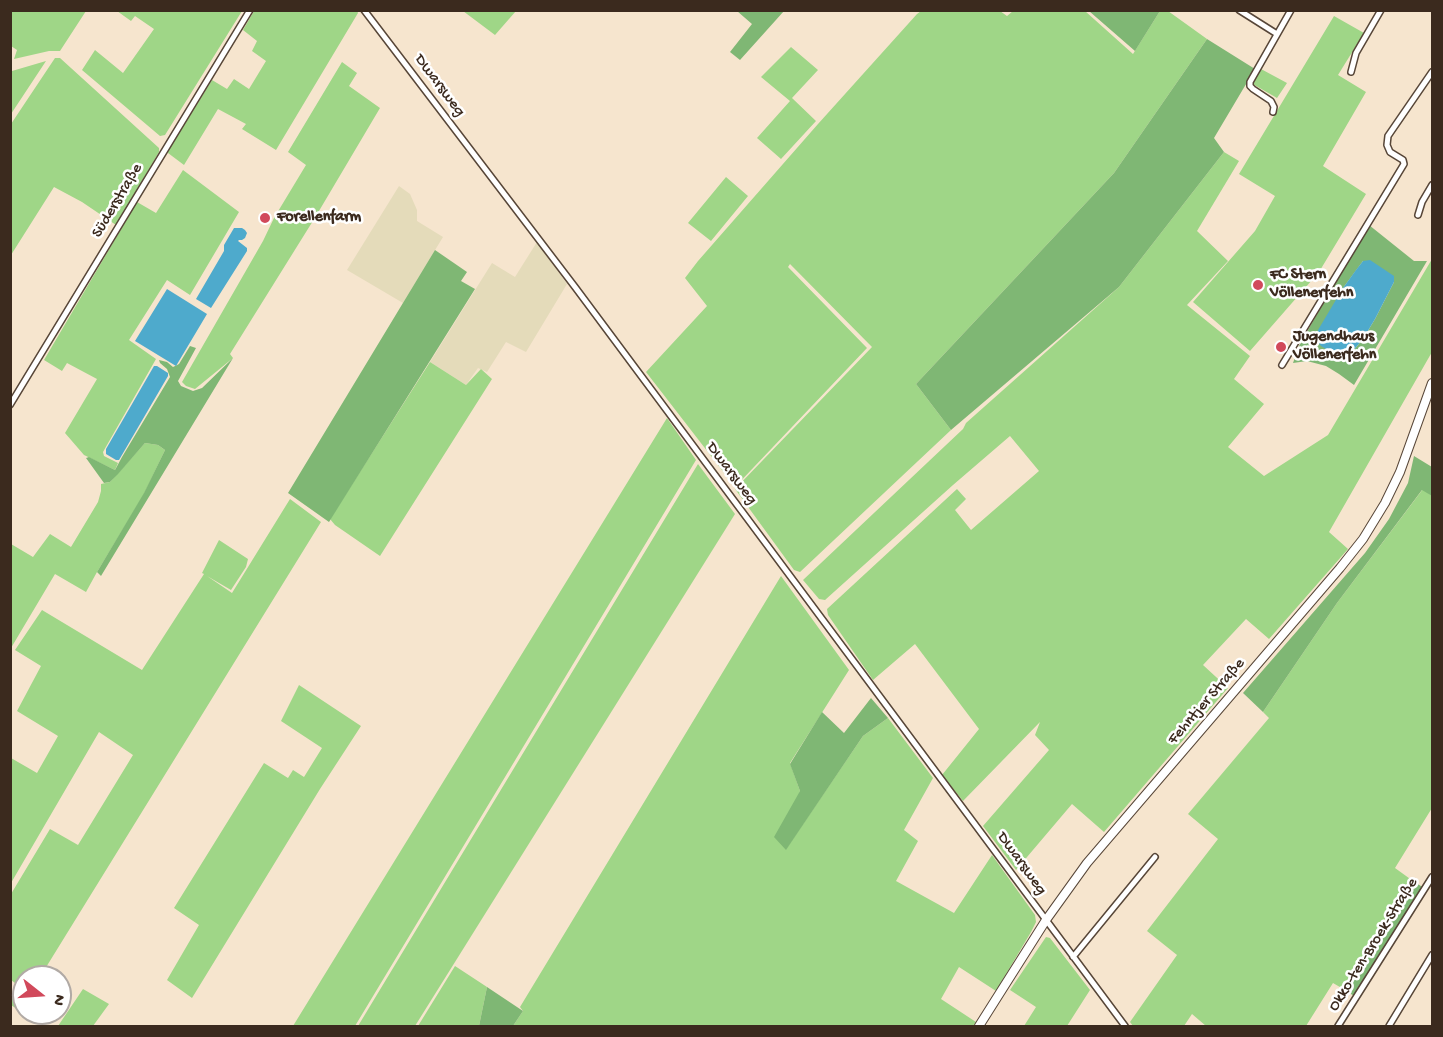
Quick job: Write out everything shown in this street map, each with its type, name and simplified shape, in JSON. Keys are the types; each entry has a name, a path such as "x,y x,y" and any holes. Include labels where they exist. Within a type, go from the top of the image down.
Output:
{"street":[{"name":"Süderstraße","path":"10,405 250,10"},
{"name":"Dwarsweg","path":"364,10 589,305 1125,1026"},
{"path":"1239,10 1277,34"},
{"path":"1273,112 1274,107 1271,101 1253,89 1250,82 1291,10"},
{"path":"1352,72 1356,53 1381,10"},
{"path":"1282,365 1403,166 1405,161 1390,152 1387,145 1388,136 1432,72"},
{"path":"1418,215 1422,202 1432,185"},
{"name":"Fehntjer Straße","path":"979,1026 1075,878 1323,589 1358,545 1377,517 1397,478 1432,383"},
{"path":"1073,957 1155,857"},
{"name":"Okko-ten-Broek-Straße","path":"1338,1026 1432,877"},
{"path":"1389,1026 1432,955"}],"shaded area":[{"path":"399,186 410,194 417,210 417,221 443,237 403,303 347,270"},
{"path":"537,242 567,284 526,352 506,342 487,372 478,368 466,385 430,362 492,263 515,277"}],"green space":[{"path":"357,10 358,13 276,150 242,129 246,124 218,109 184,165 168,151 212,80 227,89 234,79 249,89 266,61 252,51 257,41 243,30 254,11"},
{"path":"10,11 86,11 60,51 49,51 14,59 17,50 11,46"},
{"path":"117,11 242,11 165,135 160,136 82,70 95,50 123,73 154,29 135,16 131,21"},
{"path":"463,11 516,11 495,35"},
{"path":"737,11 784,11 740,60 730,52 752,24"},
{"path":"921,11 1000,11 1007,16 1013,11 1085,11 1133,54 1160,11 1168,11 1207,39 1114,173 916,384 951,430 800,572 794,570 735,489 872,347 790,264 788,267 867,348 735,487 646,372 707,306 685,278 818,124"},
{"path":"1089,11 1160,11 1135,51"},
{"path":"1334,16 1364,33 1338,75 1366,92 1323,166 1366,194 1319,272 1250,351 1193,302 1255,231 1275,196 1239,174"},
{"path":"1207,39 1255,69 1214,138 1224,152 1119,287 951,430 916,384 1114,173"},
{"path":"791,47 818,70 792,98 816,121 781,159 757,138 790,101 761,77"},
{"path":"55,58 60,58 159,148 159,152 116,225 82,202 54,187 11,255 11,124"},
{"path":"46,61 11,114 10,75 12,71"},
{"path":"342,62 357,73 349,86 380,108 230,354 233,358 195,389 186,386 182,382 306,165 288,152"},
{"path":"1261,69 1287,83 1277,98 1251,83"},
{"path":"1224,152 1239,161 1197,231 1228,261 1187,305 1250,356 1234,379 1264,404 1228,447 1264,476 1328,435 1432,259 1432,352 1329,532 1348,549 1269,639 1246,619 1203,665 1228,688 1104,832 1072,804 1016,870 983,826 1049,750 1035,735 1040,722 963,801 942,775 979,729 915,644 873,680 828,615 827,609 957,489 966,499 955,510 971,530 1039,471 1010,436 825,600 819,599 803,580 963,429 966,423 1119,287"},
{"path":"183,170 239,212 190,295 167,280 129,340 156,359 103,452 104,456 118,463 115,470 84,455 65,433 97,379 67,363 62,371 44,360 137,202 156,213"},
{"path":"726,177 748,196 711,241 688,223"},
{"path":"1369,225 1414,261 1427,261 1354,385 1326,366 1307,361 1293,363 1299,346","holes":["1363,261 1394,282 1363,339 1352,352 1345,356 1343,288"]},
{"path":"435,250 467,272 461,281 475,289 329,522 288,493"},
{"path":"190,346 196,348 178,381 181,386 193,391 202,388 233,358 101,576 97,572 144,493 165,450 158,445 145,443 110,482 104,483 86,458 89,457 115,470 170,377 167,369 159,360 173,367 179,364"},
{"path":"430,362 466,385 481,369 492,379 380,556 335,525 330,519"},
{"path":"667,418 696,460 355,1026 293,1026"},
{"path":"145,443 158,445 165,450 143,496 86,592 55,574 11,648 11,544 33,557 50,534 71,547 98,502 101,484 110,482"},
{"path":"1414,456 1432,467 1432,496 1422,490 1337,603 1263,712 1243,693 1365,553 1389,519 1408,483"},
{"path":"698,464 735,514 415,1026 358,1026"},
{"path":"1423,489 1432,496 1432,808 1395,868 1413,881 1345,990 1333,983 1306,1026 1206,1026 1192,1014 1184,1026 1133,1026 1130,1022 1177,955 1147,931 1218,839 1188,814 1269,718 1263,712 1337,603"},
{"path":"290,499 321,522 47,965 12,965 12,981 11,894 50,829 78,845 133,755 99,732 11,883 11,758 37,773 58,736 17,711 41,666 15,650 42,610 142,670 204,574 202,573 219,540 248,559 246,567 231,590 207,576 232,593"},
{"path":"781,576 849,670 790,763 800,791 786,849 863,736 888,718 933,778 904,830 918,841 896,881 954,913 992,855 1035,915 1036,922 1031,932 996,991 959,967 941,999 976,1022 973,1026 513,1026 523,1011 520,1007"},
{"path":"299,685 361,726 192,998 167,980 199,925 174,908 264,763 288,778 293,770 304,777 322,748 281,721"},
{"path":"871,698 888,718 863,736 786,850 774,837 800,791 790,764 822,712 844,733"},
{"path":"1413,881 1424,888 1354,996 1345,990"},
{"path":"1046,937 1050,938 1090,990 1067,1026 1024,1026 1036,1007 1010,990"},
{"path":"455,966 487,987 479,1026 418,1026"},
{"path":"487,987 523,1011 513,1026 479,1026"},
{"path":"83,989 109,1004 93,1026 58,1026 72,1025 72,1005"}],"water":[{"path":"234,228 242,228 247,233 245,238 238,241 247,248 247,251 211,308 196,299 224,251 224,245"},
{"path":"1370,260 1394,276 1394,282 1363,339 1352,352 1345,356 1334,354 1316,340 1318,330 1356,270 1363,261"},
{"path":"167,289 207,314 176,366 135,341"},
{"path":"154,366 168,373 168,376 119,460 116,460 106,454 106,449"}],"place":[{"name":"Forellenfarm","path":"265,218"},
{"name":"FC Stern Völlenerfehn","path":"1258,285"},
{"name":"Jugendhaus Völlenerfehn","path":"1281,347"}]}
